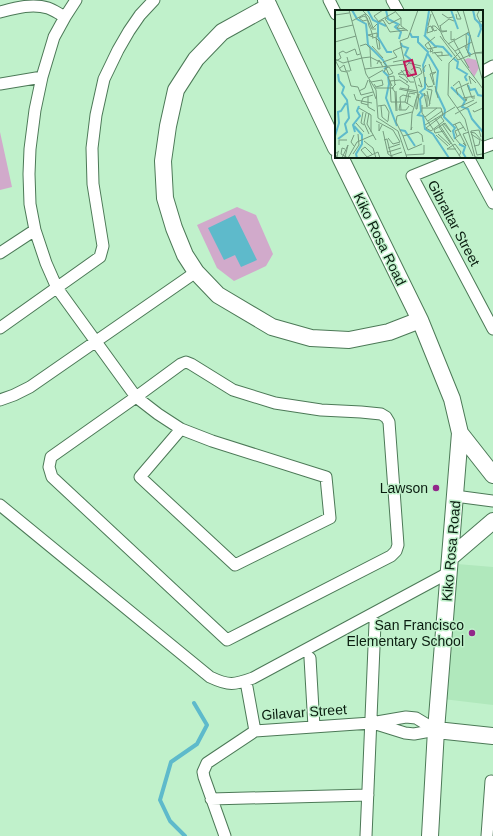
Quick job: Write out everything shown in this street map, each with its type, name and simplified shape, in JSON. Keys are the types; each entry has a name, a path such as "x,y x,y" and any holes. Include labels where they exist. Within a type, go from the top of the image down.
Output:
{"street":[{"path":"76,0 54,37 42,77 35,110 28,174 30,204 35,230 46,263 57,288 136,397 181,430 326,477 330,518 235,565 140,477 181,430"},
{"path":"0,328 100,257 102,252 102,242 93,184 92,148 96,115 104,79 118,50 140,15 154,0"},
{"path":"329,0 335,12"},
{"path":"392,0 397,10"},
{"name":"Kiko Rosa Road","path":"335,142 331,129 267,3 222,32 196,59 176,90 162,161 165,198 174,228 185,255 196,272 218,295 272,327 310,338 349,340 389,332 420,320"},
{"path":"0,12 25,6 38,6 48,8 65,17"},
{"path":"483,71 493,66"},
{"path":"0,84 42,77"},
{"path":"483,148 493,144"},
{"name":"Kiko Rosa Road","path":"341,158 420,320 452,399 460,433 436,730 430,836"},
{"name":"Gibraltar Street","path":"457,158 412,176 493,329"},
{"path":"469,158 493,203"},
{"path":"0,253 35,230"},
{"path":"0,400 30,387 196,272"},
{"path":"186,362 233,390 275,403 321,410 381,414 386,417 389,422 398,545 396,551 391,556 226,640 52,477 49,467 51,457 136,397 181,364 186,362"},
{"path":"460,433 493,475"},
{"path":"455,496 493,500"},
{"path":"0,506 210,677 222,683 237,684 253,678 448,573"},
{"path":"450,557 493,521"},
{"path":"366,836 375,623"},
{"path":"310,658 314,727"},
{"path":"246,687 255,731"},
{"name":"Gilavar Street","path":"225,836 202,772 204,767 212,759 255,731 371,723 406,717 416,718 436,730"},
{"name":"Gilavar Street","path":"371,723 404,733 414,734 436,730"},
{"path":"436,730 493,736"},
{"path":"487,836 491,803 491,781"},
{"path":"212,799 368,795"}],"shaded area":[{"path":"0,132 12,187 0,190"},
{"path":"237,207 256,215 273,254 266,266 234,281 217,268 197,225"},
{"name":"San Francisco Elementary School","path":"457,564 493,567 493,705 443,699"}],"water":[{"path":"235,215 257,260 241,267 235,255 224,260 208,228"}],"waterway":[{"path":"185,836 170,821 160,800 171,762 197,744 207,725 194,703"}],"place":[{"name":"Lawson","path":"436,488"},
{"name":"San Francisco Elementary School","path":"472,633"}]}
